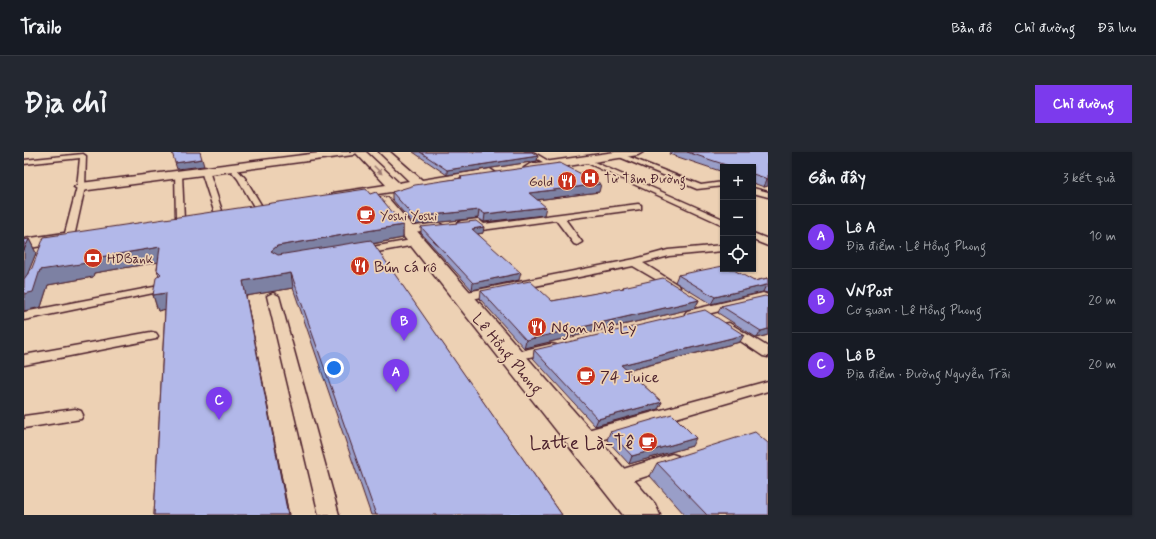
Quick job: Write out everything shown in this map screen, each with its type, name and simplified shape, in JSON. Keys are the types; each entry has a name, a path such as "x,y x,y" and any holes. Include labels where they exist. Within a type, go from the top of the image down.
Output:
{"main road":[{"path":"81,187 353,152"},
{"name":"Lê Hồng Phong","path":"360,152 385,189 412,236 642,515"},
{"path":"384,152 419,184"},
{"path":"517,170 638,152"},
{"path":"325,198 503,172"},
{"path":"165,222 246,210"},
{"path":"24,244 45,246 68,237 83,235"}],"lane":[{"path":"528,152 552,164"},
{"path":"24,162 85,154 81,187 68,237"},
{"path":"619,155 700,188 720,185"},
{"path":"585,160 720,221"},
{"path":"232,167 241,178 246,210"},
{"path":"205,171 246,210"},
{"path":"178,174 180,220"},
{"path":"650,188 686,182"},
{"path":"756,191 768,195"},
{"path":"348,254 412,236 478,222 482,226 638,207"},
{"path":"558,216 577,242"},
{"path":"756,238 767,243"},
{"path":"756,244 767,243"},
{"path":"462,297 635,262 668,253 720,248"},
{"path":"635,262 682,293"},
{"path":"24,316 90,304 92,301 159,289"},
{"path":"273,296 329,515"},
{"path":"681,316 703,307 765,298"},
{"path":"703,307 768,353"},
{"path":"24,360 151,336"},
{"path":"512,357 566,344"},
{"path":"580,439 768,386"},
{"path":"24,422 75,415"},
{"path":"613,479 688,455"}],"building":[{"path":"172,152 200,152 202,159 175,163"},
{"path":"420,152 532,152 538,156 447,170"},
{"path":"687,152 768,152 768,179 756,175 756,164 723,164"},
{"path":"560,163 601,184 529,193 546,207 485,214 479,210 414,217 392,192 415,185 462,178 460,177"},
{"path":"366,189 370,194 376,192 403,225 277,246 271,251 278,255 371,240 562,515 376,515 291,273 243,281 288,515 154,515 166,293 153,295 156,278 161,274 157,270 160,247 88,259 87,263 40,270 33,292 24,294 24,279 32,268 44,237"},
{"path":"476,221 484,227 472,229 521,273 473,283 421,227"},
{"path":"29,239 24,250 24,240"},
{"path":"720,267 720,272 738,272 754,281 768,278 768,285 715,297 678,275"},
{"path":"663,278 699,300 526,340 481,291 530,281 552,301 624,288 623,287"},
{"path":"765,296 768,297 768,329 761,331 721,306"},
{"path":"705,310 744,335 621,365 662,402 598,419 534,350"},
{"name":"Latte Là-Tê","path":"672,414 696,438 632,456 610,432"},
{"path":"755,432 768,443 768,515 707,515 657,463"}],"place":[{"name":"Từ Tâm Đường","path":"590,178"},
{"name":"Gold","path":"567,181"},
{"name":"Yoshi Yoshi","path":"366,215"},
{"name":"HDBank","path":"93,258"},
{"name":"Bún cá rô","path":"360,266"},
{"name":"Ngon Mê Ly","path":"537,327"},
{"name":"VNPost","path":"404,341"},
{"name":"74 Juice","path":"586,376"},
{"name":"Lô A","path":"396,392"},
{"name":"Lô B","path":"219,420"},
{"name":"Latte Là-Tê","path":"648,442"}]}
